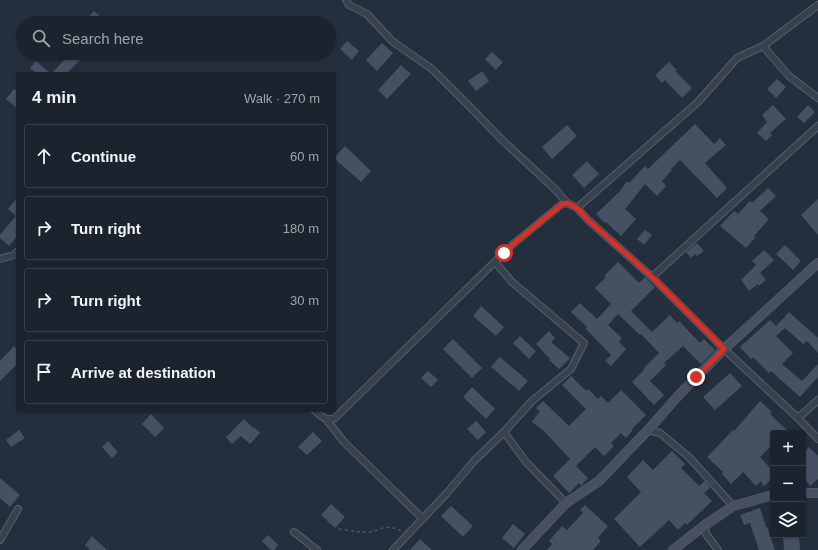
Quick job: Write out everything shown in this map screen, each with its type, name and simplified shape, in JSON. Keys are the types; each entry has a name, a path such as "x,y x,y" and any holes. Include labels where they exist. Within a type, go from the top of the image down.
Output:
{"street":[{"path":"346,0 350,5 367,14 392,41 432,69 501,139 556,190 567,203 577,208 588,220 652,277 724,349 798,418 818,439"},
{"path":"577,208 698,102 737,58 763,46 818,4"},
{"path":"763,46 789,76 818,98"},
{"path":"652,277 818,126"},
{"path":"326,419 331,420 335,418 517,240 562,204 567,203"},
{"path":"0,259 16,253"},
{"path":"393,550 447,493 474,461 504,432 532,401 571,369 584,343 512,282 495,262"},
{"path":"522,550 566,503 599,481 724,349 818,262"},
{"path":"798,418 818,400"},
{"path":"317,412 326,419 344,442 422,518"},
{"path":"659,418 660,433"},
{"path":"648,430 660,433 689,457 733,506"},
{"path":"504,432 526,462 566,503"},
{"path":"806,493 818,493"},
{"path":"673,550 705,525 733,506 770,496"},
{"path":"0,540 18,508"},
{"path":"705,525 706,534 718,550"},
{"path":"294,532 317,550"}],"path":[{"path":"339,529 366,533 386,527 393,527 408,534"}],"building":[{"path":"94,11 99,16 89,16"},
{"path":"347,41 359,51 352,60 340,49"},
{"path":"382,43 393,53 377,71 366,60"},
{"path":"492,52 503,62 496,70 485,59"},
{"path":"64,60 80,60 68,72 53,72"},
{"path":"36,61 49,72 35,72 30,68"},
{"path":"669,62 677,70 675,71 692,88 682,98 665,80 662,83 655,75"},
{"path":"401,65 411,74 387,99 378,90"},
{"path":"482,71 489,81 476,91 468,81"},
{"path":"777,79 786,87 776,98 767,89"},
{"path":"14,89 16,90 16,107 6,99"},
{"path":"773,105 786,119 770,133 772,135 766,141 757,133 767,122 762,115"},
{"path":"808,105 815,112 804,123 797,117"},
{"path":"695,124 714,144 720,138 726,145 705,163 727,188 717,198 680,160 662,181 666,186 657,196 645,184 625,209 636,219 621,236 596,214 620,191 627,181 629,183 645,166 648,169"},
{"path":"567,125 577,136 552,159 542,147"},
{"path":"345,146 371,171 361,182 336,160 336,156"},
{"path":"587,161 599,174 584,188 572,175"},
{"path":"768,188 776,196 760,211 769,219 746,248 720,226 734,211 738,214 750,201 752,203"},
{"path":"16,199 16,216 8,209"},
{"path":"818,199 818,235 801,215"},
{"path":"16,216 16,237 9,246 0,238 0,235"},
{"path":"645,230 652,235 644,245 637,239"},
{"path":"697,243 704,251 697,256 695,254 691,258 686,252"},
{"path":"785,245 801,261 793,270 776,254"},
{"path":"764,250 774,260 760,273 766,280 759,286 758,284 749,291 741,280 756,265 752,261"},
{"path":"618,262 639,283 645,277 655,287 631,311 652,332 670,315 677,323 679,321 700,343 704,339 715,350 701,364 683,346 664,363 666,365 650,381 664,395 654,405 632,382 659,353 641,334 640,335 618,314 608,325 622,338 619,342 626,349 611,366 605,361 611,355 586,329 587,327 571,312 580,303 597,319 611,304 595,288 606,277 604,276"},
{"path":"481,306 504,327 496,336 473,316"},
{"path":"789,312 818,338 818,353 807,341 803,344 785,328 776,336 793,353 782,364 802,381 818,364 818,377 800,397 771,371 769,373 753,357 751,359 740,347 770,320 776,326"},
{"path":"549,331 555,338 551,342 570,358 559,369 549,360 550,359 536,344"},
{"path":"520,336 536,351 529,359 513,343"},
{"path":"453,339 482,368 472,378 443,349"},
{"path":"14,346 16,348 16,365 0,381 0,361"},
{"path":"500,357 528,381 519,391 491,367"},
{"path":"428,371 438,380 431,387 421,378"},
{"path":"730,373 742,386 715,410 703,397"},
{"path":"571,376 586,391 588,389 598,399 601,396 608,403 621,390 646,415 632,429 633,430 626,438 621,433 611,443 614,446 604,456 595,447 576,466 588,478 581,486 579,483 569,493 553,476 570,459 544,431 532,422 540,411 536,408 543,401 569,426 586,409 562,385"},
{"path":"472,387 495,409 486,419 463,397"},
{"path":"760,401 772,412 770,414 787,430 770,430 770,447 760,457 770,468 770,481 764,486 761,481 756,486 743,472 731,484 722,474 723,472 707,457 733,430 734,431"},
{"path":"151,414 164,428 155,437 142,424"},
{"path":"244,419 260,433 250,444 241,436 232,444 226,437"},
{"path":"476,421 486,432 478,440 467,429"},
{"path":"19,430 25,438 11,447 6,440"},
{"path":"313,432 322,441 307,455 298,447"},
{"path":"108,441 118,452 112,458 102,447"},
{"path":"809,447 818,456 818,479 810,486 806,481 806,450"},
{"path":"672,451 685,464 681,468 699,486 705,481 710,488 704,493 712,501 687,525 685,523 678,530 669,520 640,547 614,519 641,492 627,477 643,460 653,470"},
{"path":"0,478 20,495 10,507 0,498"},
{"path":"331,504 345,517 335,528 321,515"},
{"path":"585,505 608,526 598,538 601,541 593,550 547,550 552,544 549,541 562,526 567,530 583,513 580,510"},
{"path":"451,506 473,526 463,537 441,516"},
{"path":"760,508 775,550 759,550 750,523 744,525 740,515"},
{"path":"513,524 525,534 514,548 502,538"},
{"path":"268,535 278,545 274,550 271,550 262,541"},
{"path":"92,536 107,550 90,550 85,545"},
{"path":"783,538 799,538 800,550 784,550"},
{"path":"420,539 432,550 410,550"}],"route":[{"path":"504,253 562,204 567,203 577,208 588,220 652,277 724,349 696,377"}]}
